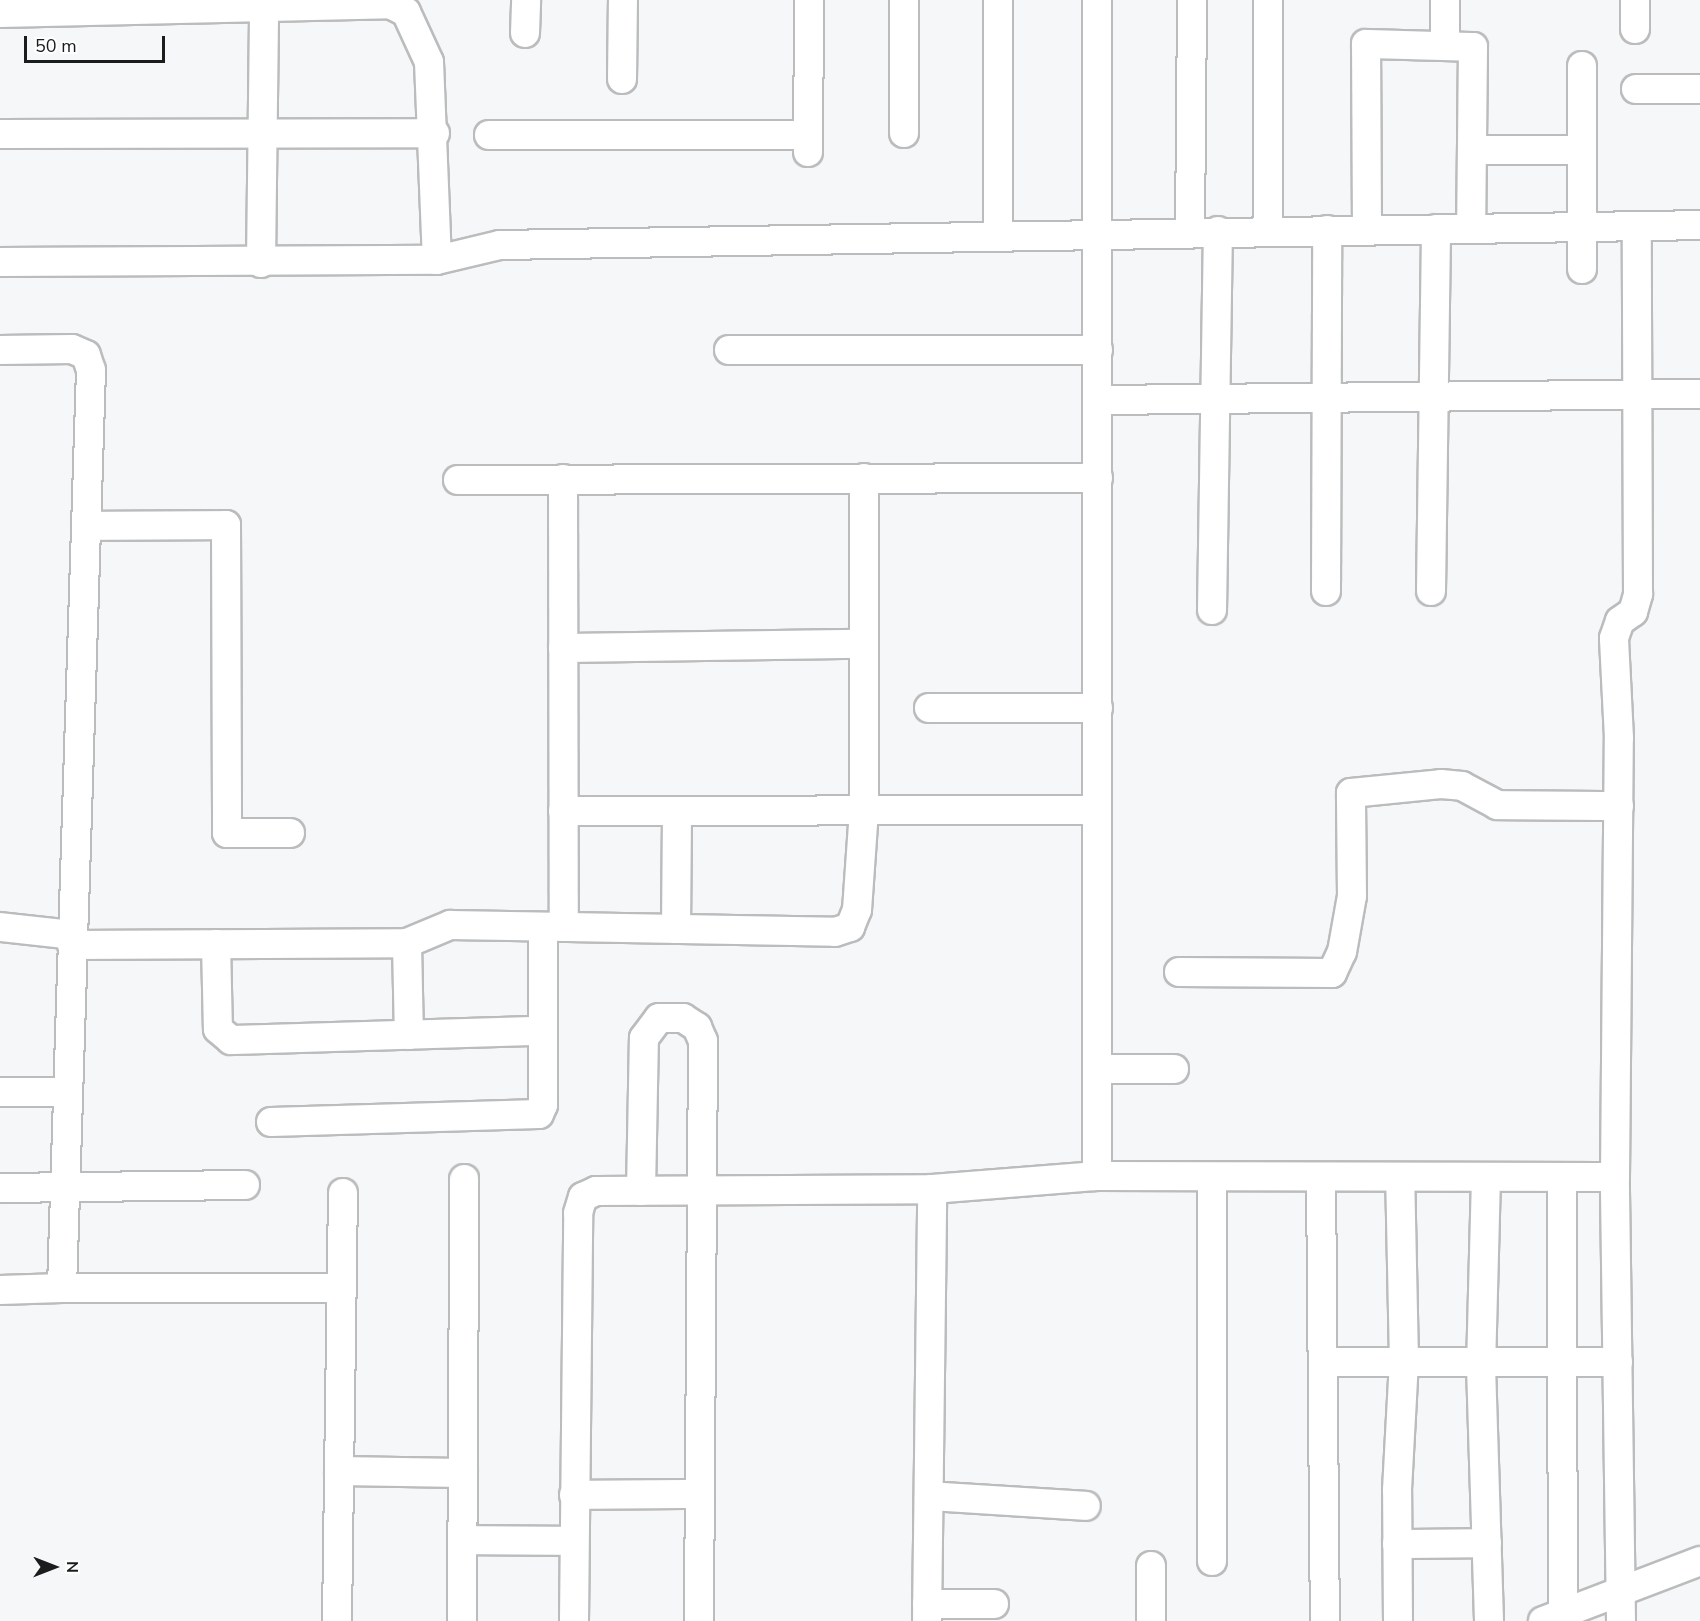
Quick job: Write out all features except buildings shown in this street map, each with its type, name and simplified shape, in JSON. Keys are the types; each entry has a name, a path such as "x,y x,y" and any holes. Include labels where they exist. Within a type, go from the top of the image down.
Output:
{"street":[{"path":"525,33 526,0"},
{"path":"622,79 623,0"},
{"path":"489,135 808,143 809,0"},
{"path":"904,0 904,133"},
{"path":"998,0 998,235"},
{"path":"1097,0 1099,232 1097,1176"},
{"path":"1192,0 1215,399 1212,610"},
{"path":"1268,0 1268,231"},
{"path":"1445,0 1445,46"},
{"path":"1635,0 1635,29"},
{"path":"0,13 264,4 390,4 406,12 429,62 435,133 437,260"},
{"path":"261,263 264,4"},
{"path":"1367,230 1365,44 1473,47 1471,228"},
{"path":"1582,66 1582,269"},
{"path":"1636,89 1700,89"},
{"path":"0,134 435,133"},
{"path":"1472,150 1582,150"},
{"path":"0,262 261,263 437,260 500,245 1099,232 1700,225"},
{"path":"1621,1621 1615,1178 1618,806 1614,638 1620,621 1633,612 1638,594 1636,226"},
{"path":"1431,591 1436,229"},
{"path":"1326,591 1327,230"},
{"path":"0,350 72,349 86,355 91,370 62,1288"},
{"path":"729,351 1098,350"},
{"path":"1098,400 1700,394"},
{"path":"0,927 72,940 216,944 407,943 450,925 835,932 850,927 857,910 864,812 864,478"},
{"path":"458,480 1098,478"},
{"path":"271,1122 539,1114 543,1031 563,811 563,479"},
{"path":"86,526 226,525 227,833 290,833"},
{"path":"563,648 864,644"},
{"path":"929,708 1098,708"},
{"path":"1179,972 1332,973 1342,952 1352,897 1351,793 1441,784 1462,786 1497,805 1618,806"},
{"path":"563,811 1097,810"},
{"path":"676,929 677,812"},
{"path":"407,943 409,1035"},
{"path":"216,944 222,1036 409,1035 543,1031"},
{"path":"641,1191 644,1038 659,1018 683,1018 697,1027 703,1041 699,1621"},
{"path":"1097,1069 1174,1069"},
{"path":"0,1092 67,1092"},
{"path":"574,1621 578,1214 583,1197 596,1191 932,1189 1097,1176 1615,1178"},
{"path":"1212,1177 1212,1560"},
{"path":"1321,1178 1325,1621"},
{"path":"1398,1621 1397,1544 1404,1361 1400,1178"},
{"path":"1486,1178 1481,1361 1489,1621"},
{"path":"1563,1178 1563,1361 1556,1618 1700,1561"},
{"path":"462,1621 464,1179"},
{"path":"0,1188 245,1185"},
{"path":"932,1189 927,1613 994,1604"},
{"path":"337,1621 343,1193"},
{"path":"0,1290 340,1288"},
{"path":"1323,1362 1618,1362"},
{"path":"339,1471 464,1473"},
{"path":"574,1495 700,1494"},
{"path":"929,1496 1086,1506"},
{"path":"464,1540 574,1541"},
{"path":"1397,1544 1486,1543"},
{"path":"1151,1566 1151,1621"}]}
